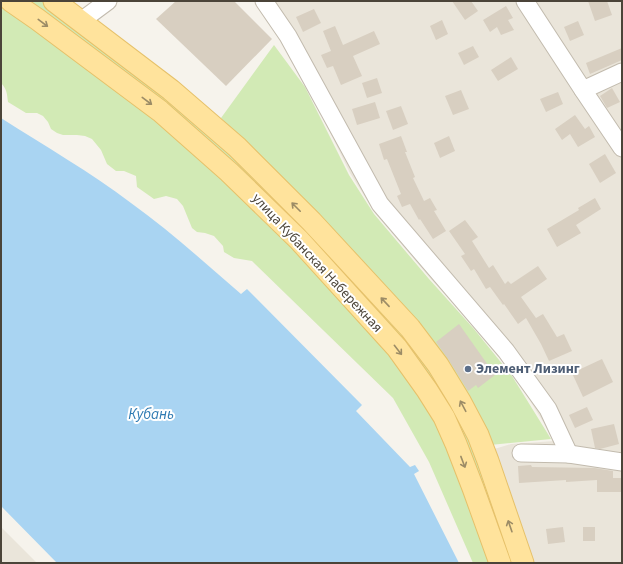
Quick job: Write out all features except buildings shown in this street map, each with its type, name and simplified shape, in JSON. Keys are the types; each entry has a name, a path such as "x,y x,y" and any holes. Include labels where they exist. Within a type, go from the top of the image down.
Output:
{"main road":[{"name":"улица Кубанская Набережная","path":"11,1 160,111 229,172 299,240 397,348 428,390 444,417 473,488 500,563"},
{"name":"улица Кубанская Набережная","path":"54,1 171,90 237,147 312,222 410,328 438,365 460,401 478,435 491,468 523,563"}],"street":[{"path":"81,21 108,1"},
{"path":"264,1 288,36 380,204 506,351 548,408 569,454"},
{"path":"525,1 622,148"},
{"path":"583,90 622,72"},
{"path":"521,453 569,454 622,462"}],"shaded area":[{"path":"258,1 622,1 622,563 530,563 491,450 511,444 555,441 514,375 476,328 430,278 375,213 350,173 285,41"},
{"path":"1,527 37,563 1,563"}],"green space":[{"path":"22,1 43,1 128,66 246,167 426,360 467,429 516,563 507,563 475,478 346,284"},
{"path":"1,2 178,137 295,247 400,364 437,421 492,563 473,563 429,462 393,398 252,261 234,258 224,252 223,246 214,236 197,232 192,228 183,206 177,199 166,196 154,199 137,187 136,176 124,171 116,171 107,164 101,150 92,139 85,136 63,135 57,133 51,129 43,116 37,113 26,113 8,102 6,90 1,83"},
{"path":"274,45 305,87 349,175 374,214 474,329 512,376 551,439 490,445 450,363 366,267 293,188 221,118"}],"water":[{"name":"Кубань","path":"1,118 83,170 131,203 173,236 241,294 247,289 362,405 356,411 410,467 415,465 419,471 414,474 459,563 57,563 1,506"}],"place":[{"name":"Элемент Лизинг","path":"468,369"}]}
